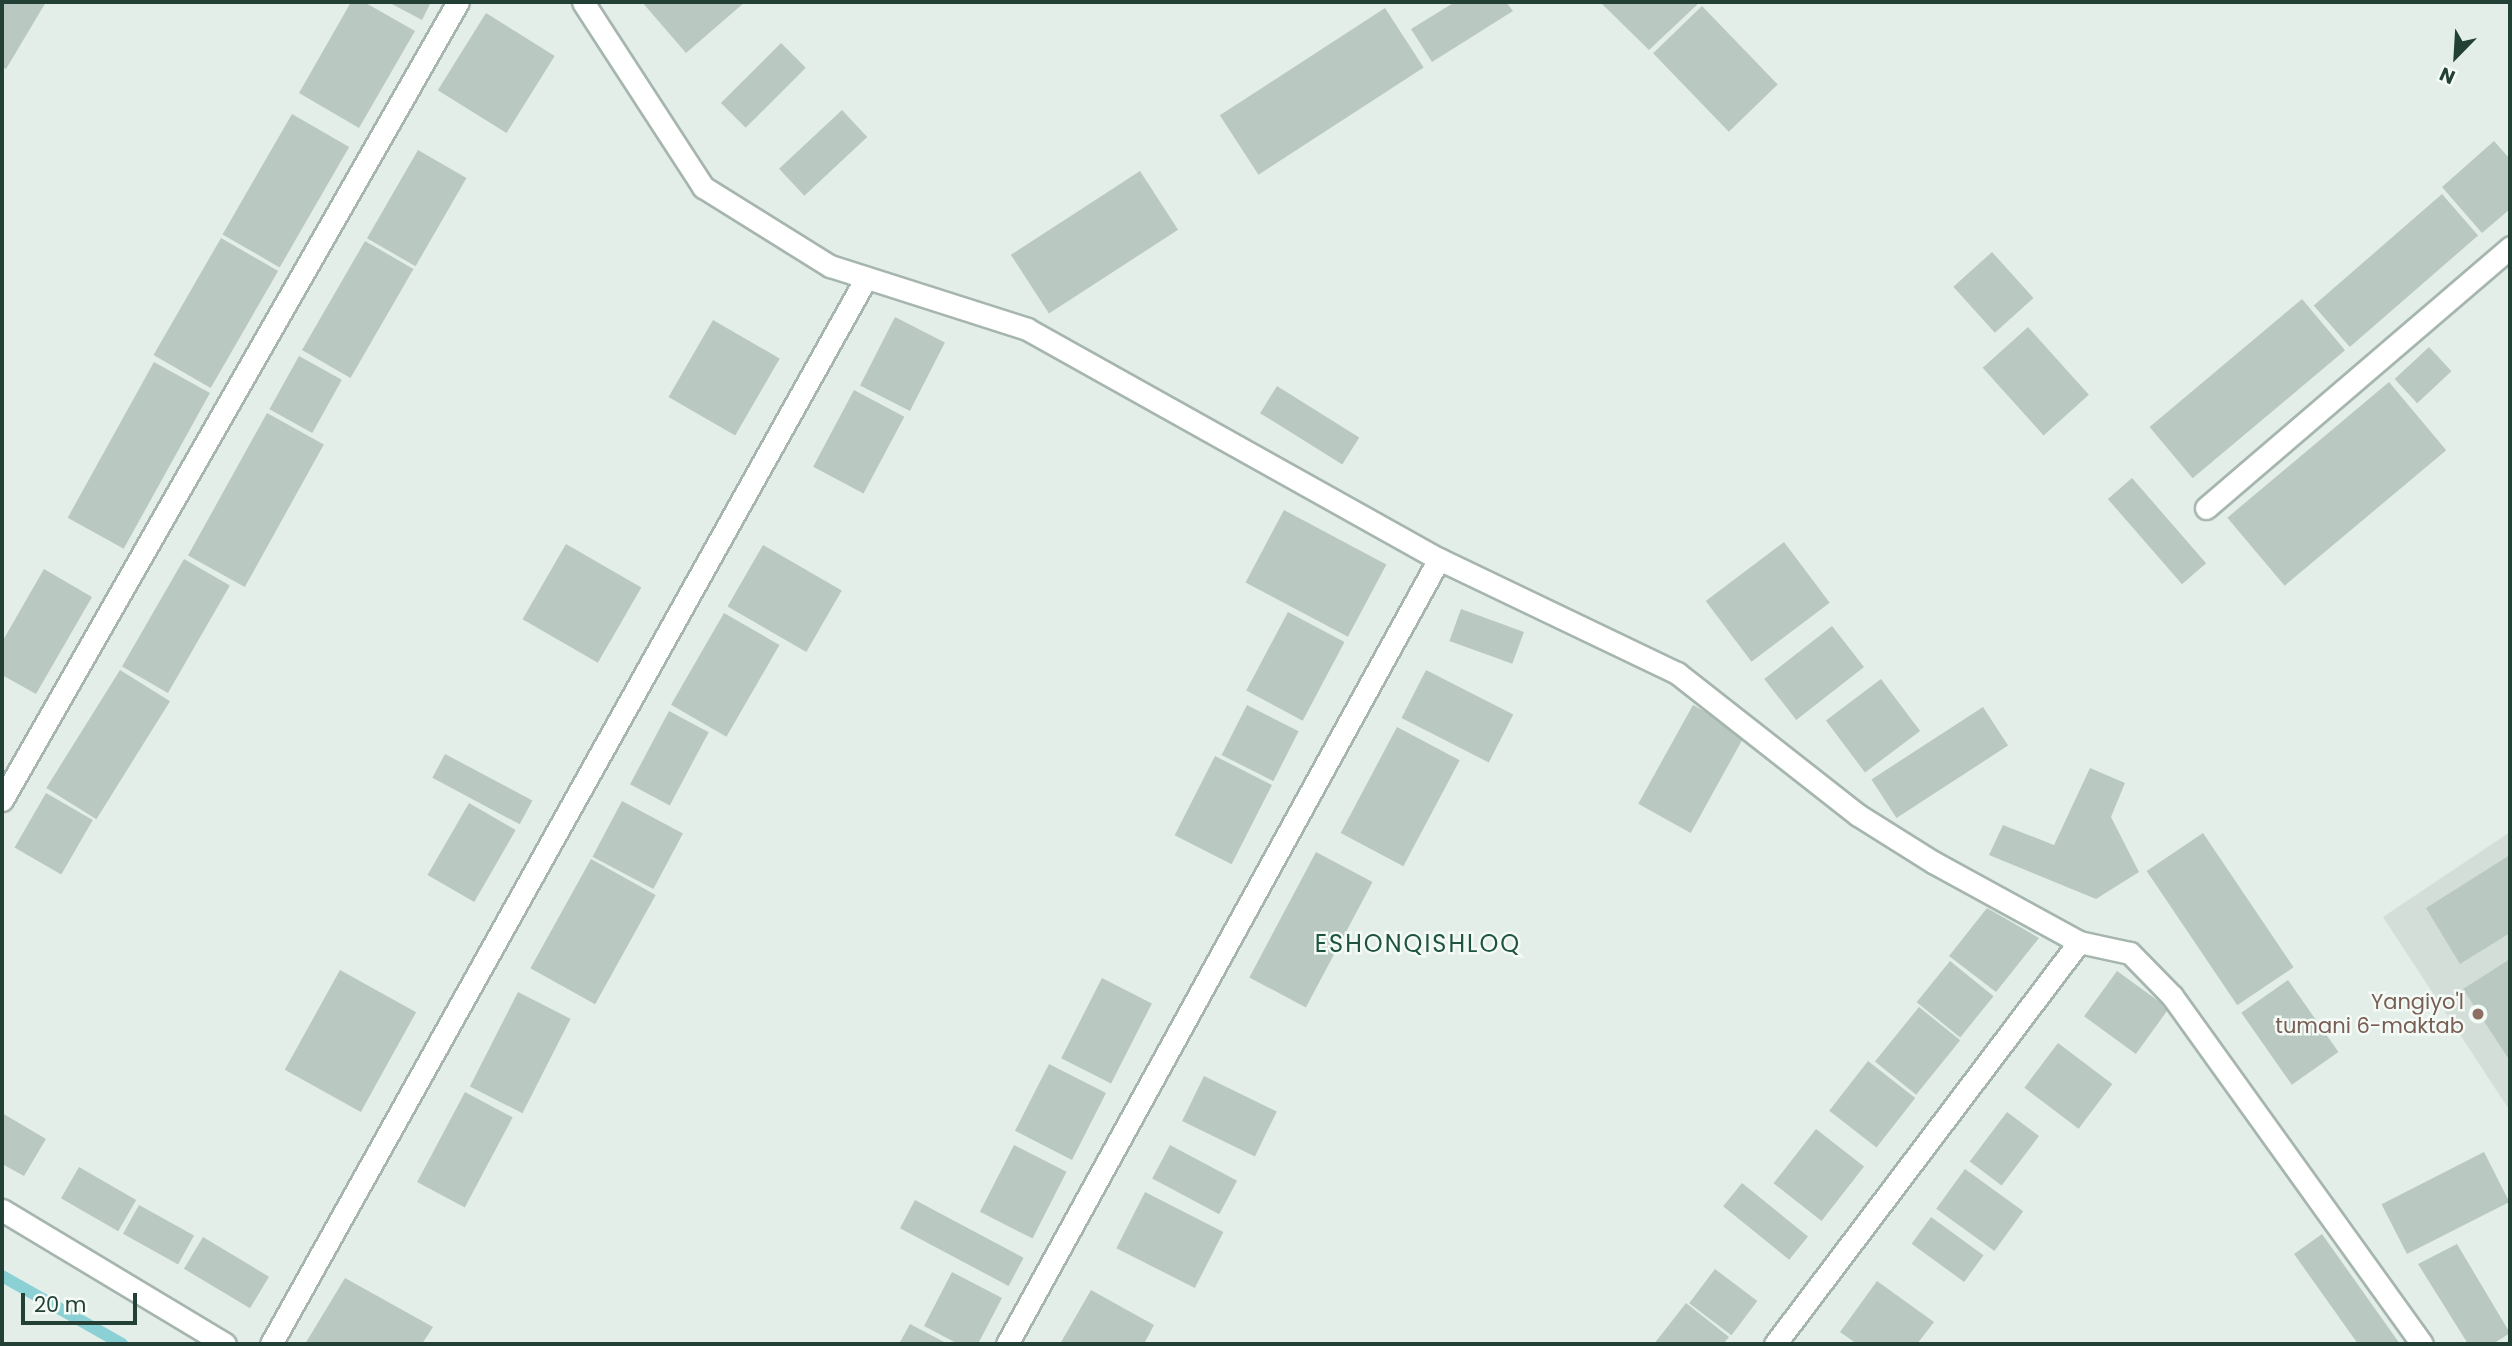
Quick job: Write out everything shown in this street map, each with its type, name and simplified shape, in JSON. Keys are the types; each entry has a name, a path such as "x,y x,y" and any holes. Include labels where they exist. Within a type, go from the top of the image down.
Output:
{"street":[{"path":"2,800 458,2"},
{"path":"583,2 703,187 830,266 1027,329 1439,559 1677,673 1858,815 1933,862 2079,942 2130,953 2172,996 2422,1344"},
{"path":"2206,508 2510,247"},
{"path":"271,1344 866,278"},
{"path":"1007,1344 1439,559"},
{"path":"1775,1344 2079,942"},
{"path":"2,1210 225,1344"}],"shaded area":[{"name":"Yangiyo'l tumani 6-maktab","path":"2510,832 2510,1111 2383,917"}],"building":[{"path":"2,2 46,2 6,69 2,67"},
{"path":"351,2 364,2 415,31 359,128 299,93"},
{"path":"388,2 431,2 422,20"},
{"path":"642,2 745,2 686,53"},
{"path":"1455,2 1506,2 1513,11 1432,62 1411,29"},
{"path":"1600,2 1700,2 1649,50"},
{"path":"1702,6 1778,84 1729,132 1653,53"},
{"path":"1385,8 1424,68 1258,175 1220,115"},
{"path":"486,13 555,56 506,133 438,90"},
{"path":"781,43 806,68 746,128 721,103"},
{"path":"842,110 867,137 804,196 779,169"},
{"path":"292,114 349,147 280,267 222,234"},
{"path":"2494,141 2510,159 2510,209 2482,233 2442,187"},
{"path":"418,150 466,178 415,266 367,238"},
{"path":"1140,171 1178,230 1049,314 1011,255"},
{"path":"2442,194 2478,236 2350,347 2314,306"},
{"path":"221,238 278,271 211,388 154,355"},
{"path":"365,241 413,269 350,378 302,350"},
{"path":"1992,252 2033,298 1995,333 1953,287"},
{"path":"2302,299 2345,350 2193,478 2150,427"},
{"path":"895,317 945,342 910,411 860,386"},
{"path":"713,320 780,358 735,436 668,397"},
{"path":"2028,327 2089,395 2044,435 1983,368"},
{"path":"2429,347 2452,371 2417,403 2395,379"},
{"path":"299,356 342,380 312,433 269,409"},
{"path":"154,362 210,393 124,549 68,518"},
{"path":"2389,382 2446,450 2285,586 2227,518"},
{"path":"1277,386 1359,437 1342,465 1260,413"},
{"path":"854,390 904,417 863,494 813,467"},
{"path":"267,413 324,445 245,587 188,556"},
{"path":"2132,478 2206,563 2182,584 2108,499"},
{"path":"1284,510 1386,564 1348,637 1246,582"},
{"path":"1784,542 1830,603 1751,662 1706,601"},
{"path":"566,544 641,588 598,663 522,619"},
{"path":"763,545 842,590 806,652 728,606"},
{"path":"184,559 230,586 168,693 122,666"},
{"path":"44,569 92,597 36,694 2,675 2,642"},
{"path":"1461,609 1524,632 1512,664 1449,641"},
{"path":"1288,612 1345,642 1303,721 1246,691"},
{"path":"724,613 779,645 726,737 671,705"},
{"path":"1832,626 1864,667 1796,720 1764,679"},
{"path":"120,670 170,701 96,819 46,788"},
{"path":"1426,670 1513,714 1489,763 1401,718"},
{"path":"1881,679 1920,731 1865,772 1826,721"},
{"path":"1247,705 1299,731 1273,781 1222,755"},
{"path":"1693,705 1745,734 1691,833 1638,804"},
{"path":"1983,707 2008,746 1897,818 1871,779"},
{"path":"669,711 709,732 670,805 630,784"},
{"path":"1397,727 1460,760 1403,866 1341,833"},
{"path":"445,754 532,800 520,824 432,778"},
{"path":"1215,756 1272,785 1232,864 1175,835"},
{"path":"2090,768 2125,783 2111,817 2139,872 2096,899 1989,855 2003,825 2054,845"},
{"path":"46,793 93,820 61,875 14,848"},
{"path":"622,801 683,833 653,889 592,857"},
{"path":"469,803 516,830 474,902 428,875"},
{"path":"2203,833 2294,967 2237,1005 2147,871"},
{"path":"1316,852 1373,882 1306,1007 1249,977"},
{"path":"2510,855 2510,933 2460,964 2426,908"},
{"path":"591,859 656,895 595,1004 530,968"},
{"path":"1987,908 2039,938 1996,992 1949,956"},
{"path":"2510,959 2510,1061 2463,989"},
{"path":"1950,961 1994,996 1960,1037 1917,1002"},
{"path":"340,970 416,1012 361,1112 285,1070"},
{"path":"2117,971 2169,1009 2136,1054 2084,1016"},
{"path":"1102,978 1152,1003 1111,1084 1061,1058"},
{"path":"2288,980 2338,1052 2292,1085 2241,1013"},
{"path":"518,992 571,1019 522,1113 470,1086"},
{"path":"1919,1007 1960,1040 1916,1095 1875,1061"},
{"path":"2058,1043 2112,1084 2079,1129 2024,1088"},
{"path":"1868,1061 1915,1098 1876,1148 1829,1111"},
{"path":"1049,1064 1106,1093 1072,1160 1015,1131"},
{"path":"1204,1076 1277,1112 1255,1156 1182,1121"},
{"path":"465,1092 513,1117 465,1207 417,1182"},
{"path":"2007,1112 2039,1136 2002,1186 1970,1162"},
{"path":"2,1113 46,1139 24,1176 2,1164"},
{"path":"1816,1129 1864,1167 1822,1221 1774,1183"},
{"path":"1014,1145 1067,1172 1033,1239 980,1212"},
{"path":"1170,1145 1237,1181 1219,1214 1152,1179"},
{"path":"2484,1152 2509,1202 2407,1254 2382,1204"},
{"path":"79,1167 136,1200 118,1231 61,1198"},
{"path":"1965,1169 2023,1211 1994,1251 1936,1209"},
{"path":"1742,1183 1808,1236 1789,1260 1723,1206"},
{"path":"1145,1192 1223,1232 1195,1288 1116,1248"},
{"path":"915,1200 1024,1258 1009,1286 900,1228"},
{"path":"139,1205 194,1236 178,1264 123,1234"},
{"path":"1931,1217 1984,1255 1964,1282 1912,1244"},
{"path":"2322,1234 2400,1344 2358,1344 2294,1254"},
{"path":"203,1237 269,1277 250,1308 184,1269"},
{"path":"2457,1244 2510,1333 2493,1344 2468,1344 2418,1264"},
{"path":"1715,1269 1757,1301 1731,1335 1689,1303"},
{"path":"952,1272 1002,1298 978,1344 958,1344 924,1326"},
{"path":"345,1278 433,1327 422,1344 305,1344"},
{"path":"1877,1281 1934,1322 1917,1344 1857,1344 1840,1332"},
{"path":"1091,1290 1154,1325 1144,1344 1060,1344"},
{"path":"1686,1303 1729,1337 1723,1344 1654,1344"},
{"path":"910,1324 948,1344 899,1344"}],"waterway":[{"path":"2,1276 122,1344"}],"place":[{"name":"Yangiyo'l tumani 6-maktab","path":"2478,1014"}],"district":[{"name":"ESHONQISHLOQ","path":"1418,944"}]}
